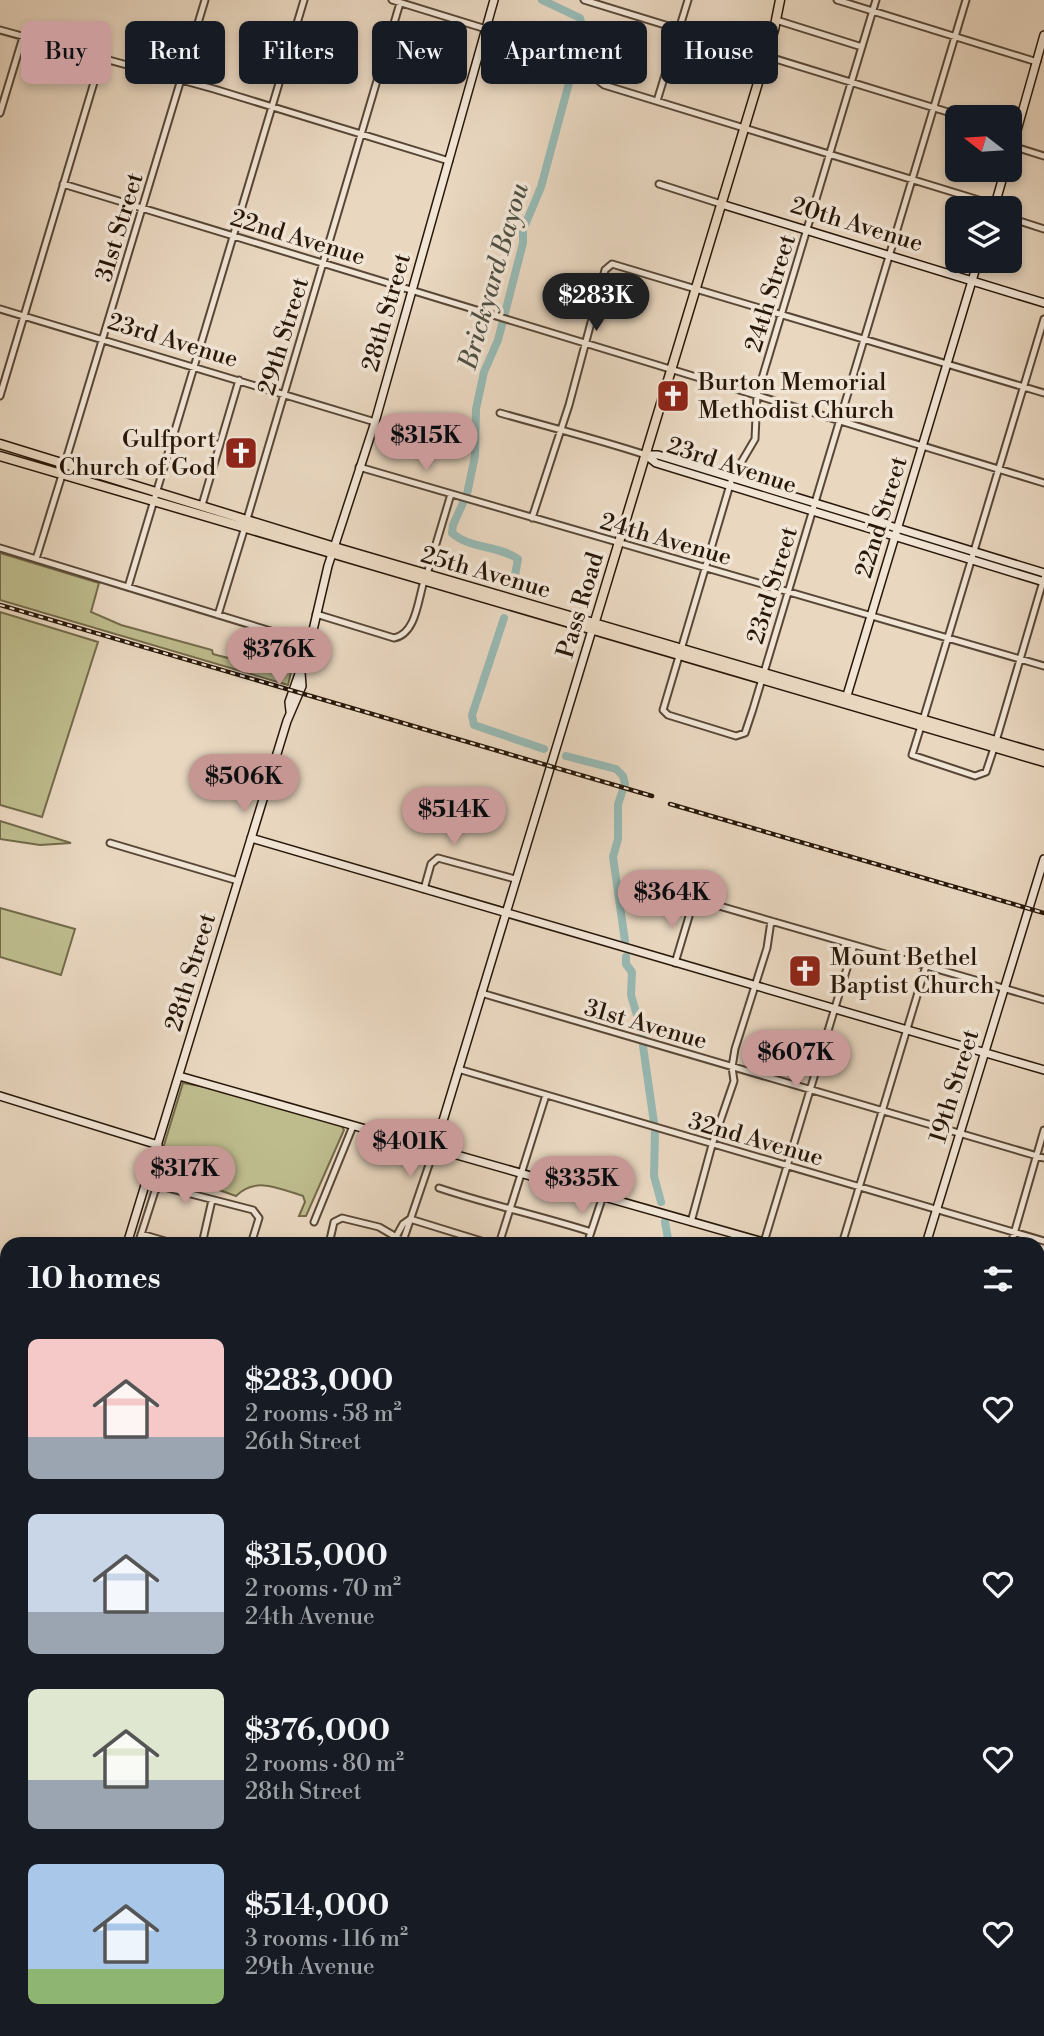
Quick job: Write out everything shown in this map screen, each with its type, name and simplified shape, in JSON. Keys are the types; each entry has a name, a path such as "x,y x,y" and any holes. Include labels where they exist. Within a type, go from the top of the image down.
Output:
{"main road":[{"name":"Pass Road","path":"776,20 780,3"},
{"name":"Pass Road","path":"593,627 757,84"},
{"name":"25th Avenue","path":"0,444 247,519 332,551"},
{"name":"25th Avenue","path":"0,456 244,530 332,551 995,744 1044,755"},
{"name":"25th Avenue","path":"995,744 1044,762"}],"street":[{"name":"31st Street","path":"199,21 205,0"},
{"path":"128,587 304,0"},
{"path":"392,0 481,27"},
{"name":"28th Street","path":"488,21 494,0"},
{"path":"584,0 661,24"},
{"path":"681,21 688,0"},
{"path":"837,0 1037,62"},
{"name":"24th Street","path":"742,736 664,713 663,709 731,482 755,439 757,396 876,0"},
{"name":"23rd Street","path":"742,736 814,507 966,0"},
{"name":"29th Street","path":"247,519 400,3"},
{"path":"776,20 862,47"},
{"path":"0,30 21,36"},
{"path":"1022,106 1044,35"},
{"path":"0,113 21,44"},
{"name":"28th Street","path":"129,1237 290,711 289,702 310,643 332,551 375,422 481,47"},
{"path":"778,61 945,111"},
{"path":"0,396 93,84"},
{"name":"31st Street","path":"65,463 181,84"},
{"path":"196,84 450,161"},
{"path":"606,84 962,196"},
{"path":"657,102 662,84"},
{"path":"1022,149 1044,156"},
{"name":"22nd Avenue","path":"63,184 1044,483"},
{"name":"20th Avenue","path":"659,184 1044,303"},
{"path":"1022,222 1044,229"},
{"path":"532,518 561,429 605,270 614,264 1044,393"},
{"name":"22nd Street","path":"846,701 974,273"},
{"name":"23rd Avenue","path":"0,309 375,422"},
{"path":"1044,319 912,755 975,776 986,772 1044,579"},
{"path":"202,505 239,380"},
{"path":"500,413 646,455"},
{"name":"23rd Avenue","path":"646,455 656,463 731,482 1044,579"},
{"name":"24th Avenue","path":"359,467 1044,667"},
{"path":"36,559 62,475"},
{"path":"316,614 394,638 403,636 409,630 454,494"},
{"path":"218,615 244,530"},
{"path":"0,548 310,643"},
{"name":"Pass Road","path":"404,1237 435,1147 593,627"},
{"path":"251,838 1044,1070"},
{"path":"110,843 238,881"},
{"path":"424,889 431,864 438,858 515,879"},
{"name":"19th Street","path":"928,1237 1044,859"},
{"path":"675,963 693,904 702,901 1044,1000"},
{"path":"691,1222 712,1144 734,1081 732,1067 771,921"},
{"path":"769,1237 787,1166 854,945"},
{"path":"844,1237 926,966"},
{"name":"31st Avenue","path":"481,993 1044,1158"},
{"name":"32nd Avenue","path":"458,1069 1029,1237"},
{"path":"179,1076 745,1237"},
{"path":"0,1096 158,1145"},
{"path":"501,1237 546,1096"},
{"path":"314,1222 353,1126"},
{"path":"790,1126 798,1129"},
{"path":"1013,1237 1044,1130"},
{"path":"140,1237 155,1191 160,1185 257,1213 259,1218 253,1237"},
{"path":"439,1188 510,1211 532,1213 592,1231"},
{"path":"590,1237 603,1196"},
{"path":"204,1237 212,1200"},
{"path":"331,1237 334,1222 349,1218 379,1227 394,1237"},
{"path":"397,1237 410,1219 468,1237"},
{"path":"141,1234 151,1237"}],"shaded area":[{"path":"0,553 99,583 91,612 121,625 212,650 213,654 291,672 288,685 0,600"},
{"path":"0,612 98,642 42,817 0,805"},
{"path":"0,821 71,843 40,845 0,839"},
{"path":"0,908 75,929 61,975 0,957"},
{"path":"183,1083 222,1090 341,1125 344,1130 306,1216 299,1216 305,1202 303,1196 286,1190 260,1185 244,1190 236,1196 157,1168"}],"waterway":[{"name":"Brickyard Bayou","path":"513,586 518,559 502,551 467,542 452,533 467,494 475,456 476,409 484,372 498,340 523,243 523,230 541,187 583,31 580,18 542,0"},
{"name":"Brickyard Bayou","path":"504,618 472,715 474,725 544,749"},
{"name":"Brickyard Bayou","path":"566,756 616,769 623,776 625,784 618,804 618,839 613,857 625,941"},
{"name":"Brickyard Bayou","path":"626,957 626,964 632,972 631,995 643,1036"},
{"name":"Brickyard Bayou","path":"643,1046 654,1123"},
{"name":"Brickyard Bayou","path":"655,1132 654,1176 661,1202"},
{"name":"Brickyard Bayou","path":"665,1222 668,1237"}],"railway":[{"path":"0,605 652,796"},
{"path":"670,804 1044,913"}],"place":[{"name":"Burton Memorial Methodist Church","path":"673,396"},
{"name":"Gulfport Church of God","path":"241,453"},
{"name":"Mount Bethel Baptist Church","path":"805,971"}]}
